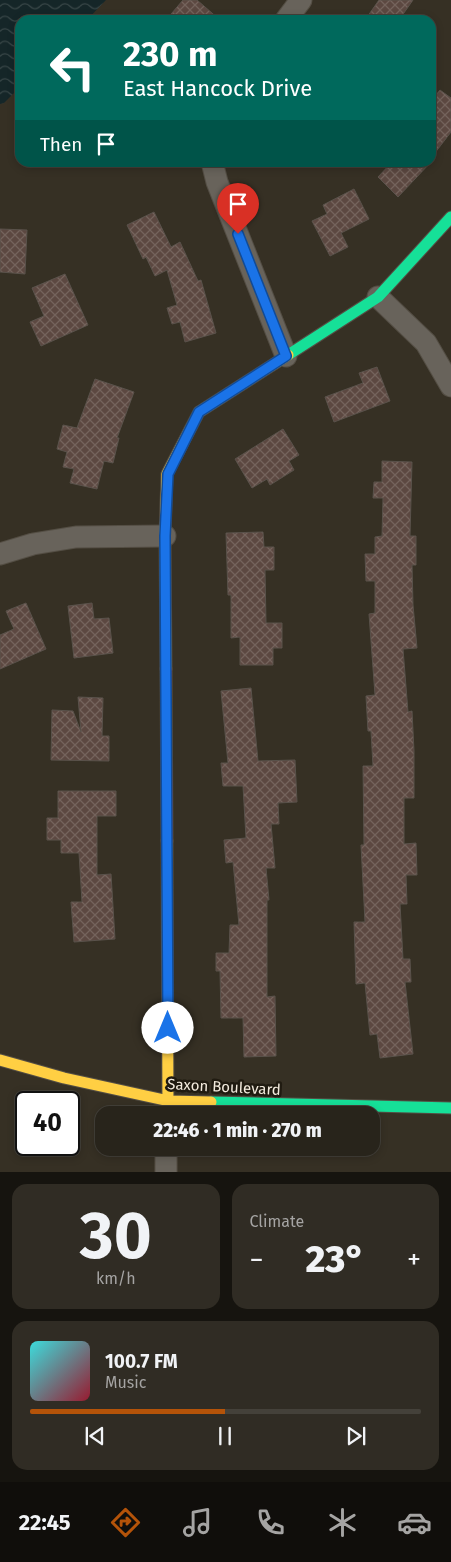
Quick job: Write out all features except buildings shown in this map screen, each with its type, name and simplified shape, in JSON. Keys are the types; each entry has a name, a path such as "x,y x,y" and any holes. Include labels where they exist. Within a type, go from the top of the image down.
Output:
{"street":[{"path":"290,15 301,0"},
{"path":"213,167 217,182 286,356"},
{"path":"169,1106 165,536 168,474 199,412 378,298 451,217"},
{"path":"378,298 426,343 451,386"},
{"path":"0,554 33,544 76,537 165,536"},
{"name":"Saxon Boulevard","path":"0,1060 64,1078 169,1101 451,1108"},
{"path":"166,1156 166,1172"}],"water":[{"path":"0,0 106,0 92,15 15,15 15,92 4,103 0,104"}],"traffic: fast":[{"path":"288,355 378,297 451,217"},
{"path":"211,1102 451,1108"}],"traffic: slow":[{"path":"166,669 165,536 167,474 199,412 288,355"},
{"path":"167,841 168,1106"},
{"path":"0,1060 64,1078 169,1101 211,1102"}],"traffic: jam":[{"path":"166,669 167,841"}],"route":[{"path":"168,1028 165,536 168,474 199,412 286,356 238,234"}]}
